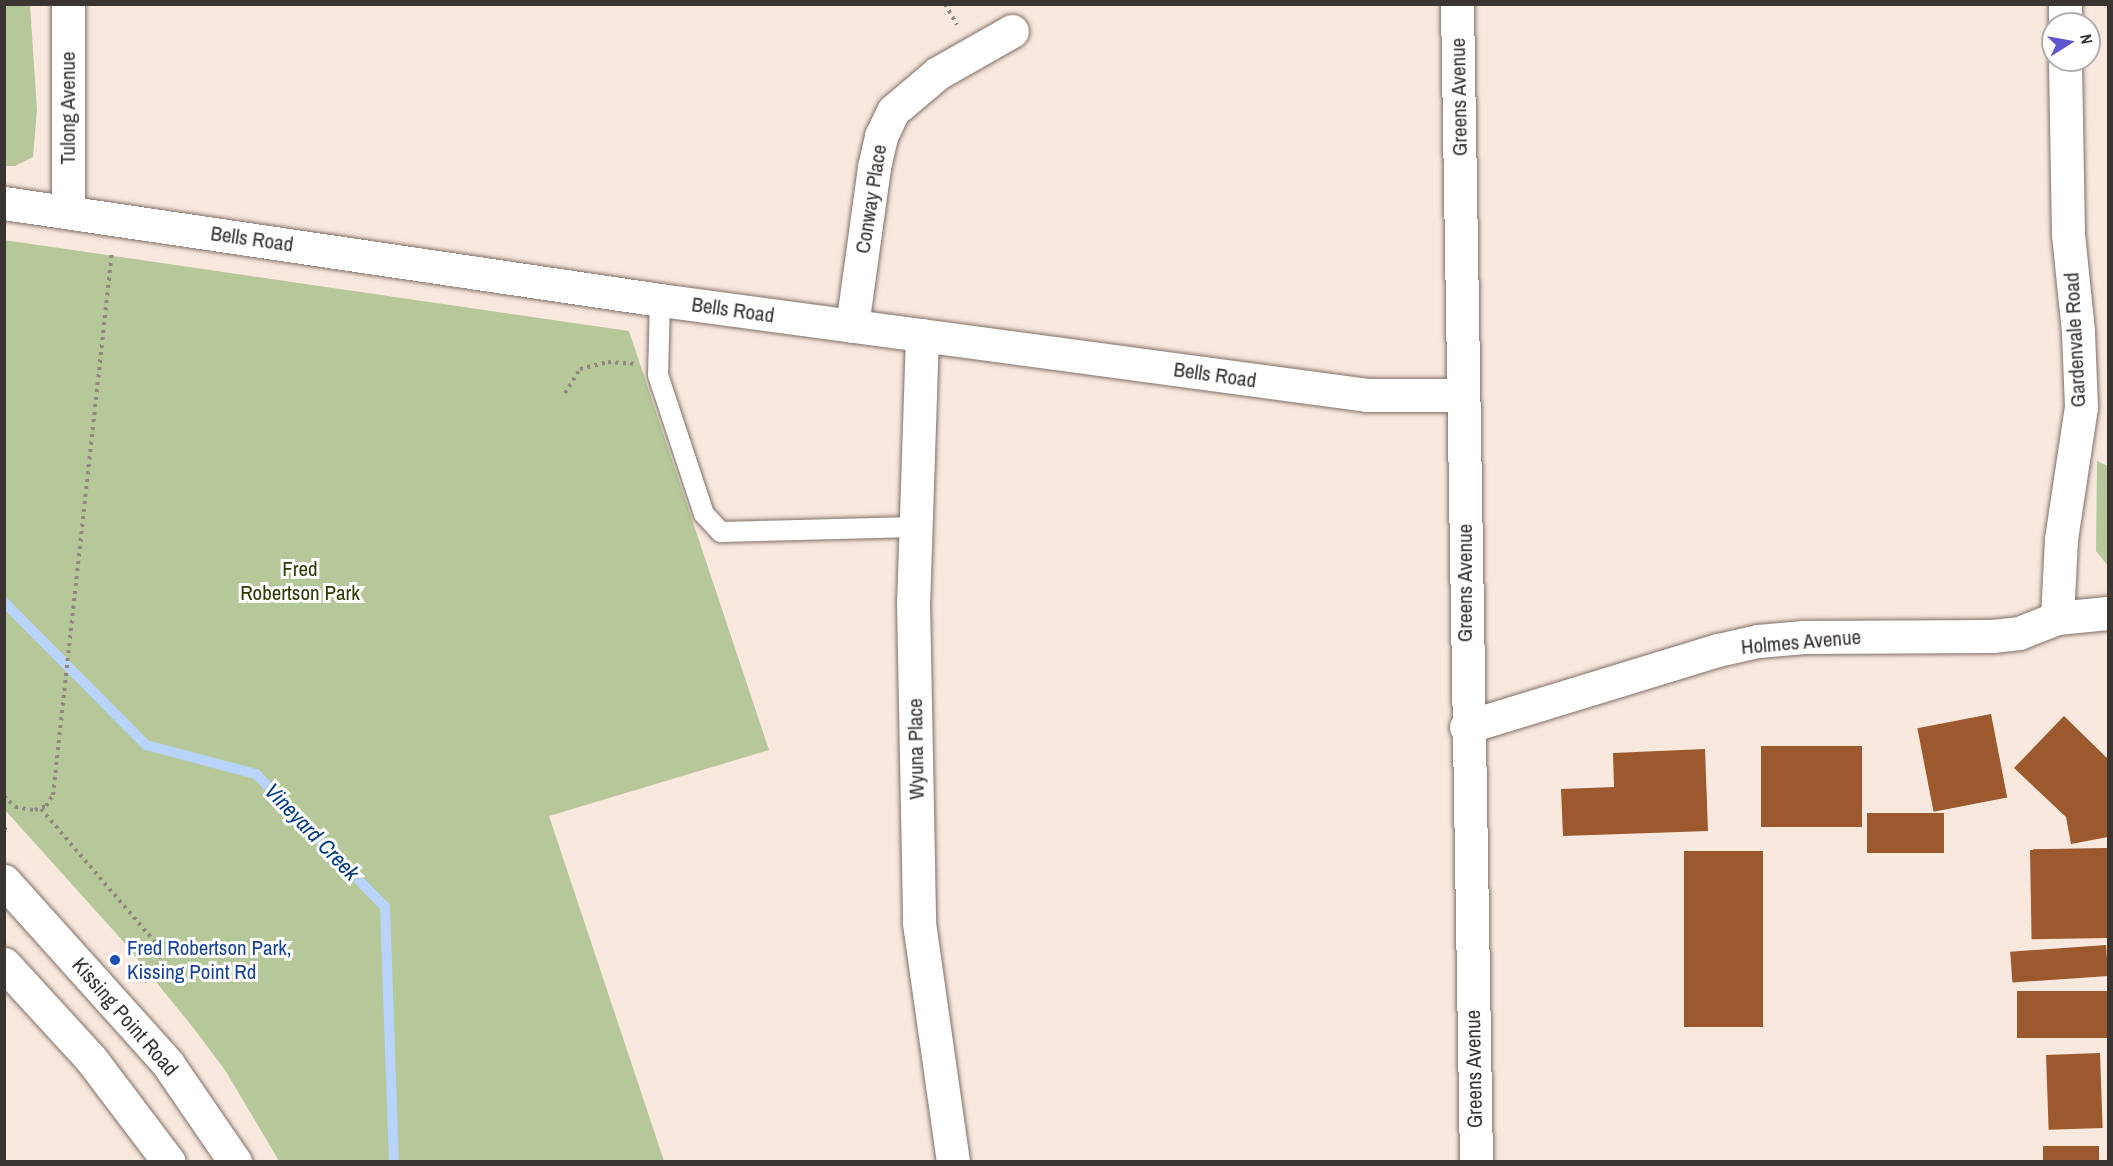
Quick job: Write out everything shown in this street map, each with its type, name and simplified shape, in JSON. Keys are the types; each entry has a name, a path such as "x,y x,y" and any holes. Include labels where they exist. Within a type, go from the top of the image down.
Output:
{"street":[{"name":"Tulong Avenue","path":"68,4 68,212"},
{"name":"Greens Avenue","path":"1458,4 1466,727 1476,1161"},
{"name":"Conway Place","path":"852,326 874,167 881,136 893,111 938,73 1012,31"},
{"name":"Gardenvale Road","path":"2057,618 2061,539 2081,407 2078,331 2068,234 2065,72"},
{"name":"Bells Road","path":"4,203 660,300 1367,395 1396,398 1463,395"},
{"name":"Wyuna Place","path":"922,335 914,527 919,923 953,1161"},
{"name":"Holmes Avenue","path":"1466,727 1758,641 1804,637 1992,636 2019,633 2057,618 2109,613"},
{"name":"Kissing Point Road","path":"4,881 168,1064 235,1161"},
{"path":"4,964 91,1059 169,1161"}],"lane":[{"path":"660,300 658,375 704,513 721,532 914,527"}],"path":[{"path":"4,796 22,809 41,809 53,795 114,239"},
{"path":"565,393 580,369 608,362 639,365"},
{"path":"41,809 160,948 162,963 142,984"}],"green space":[{"path":"5,4 30,5 37,110 33,157 15,166 5,166"},
{"name":"Fred Robertson Park","path":"4,240 629,331 769,750 549,816 664,1161 279,1161 225,1070 195,1030 122,940 5,810"},
{"path":"2097,461 2108,466 2108,566 2096,551"}],"building":[{"path":"1991,714 2007,797 1934,812 1917,728"},
{"path":"2064,716 2108,759 2108,837 2071,844 2066,817 2014,768"},
{"path":"1761,746 1862,746 1862,827 1761,827"},
{"path":"1705,749 1708,831 1563,836 1561,789 1614,787 1613,753"},
{"path":"1867,813 1944,813 1944,853 1867,853"},
{"path":"2107,848 2108,938 2032,939 2030,849"},
{"path":"1684,851 1763,851 1763,1027 1684,1027"},
{"path":"2106,945 2108,976 2012,983 2010,952"},
{"path":"2017,991 2108,991 2108,1038 2017,1038"},
{"path":"2100,1053 2103,1128 2049,1130 2046,1055"},
{"path":"2043,1146 2099,1146 2099,1162 2043,1162"}],"waterway":[{"name":"Vineyard Creek","path":"4,602 146,745 256,774 385,907 394,1162"}],"place":[{"name":"Fred Robertson Park, Kissing Point Rd","path":"115,960"}]}
